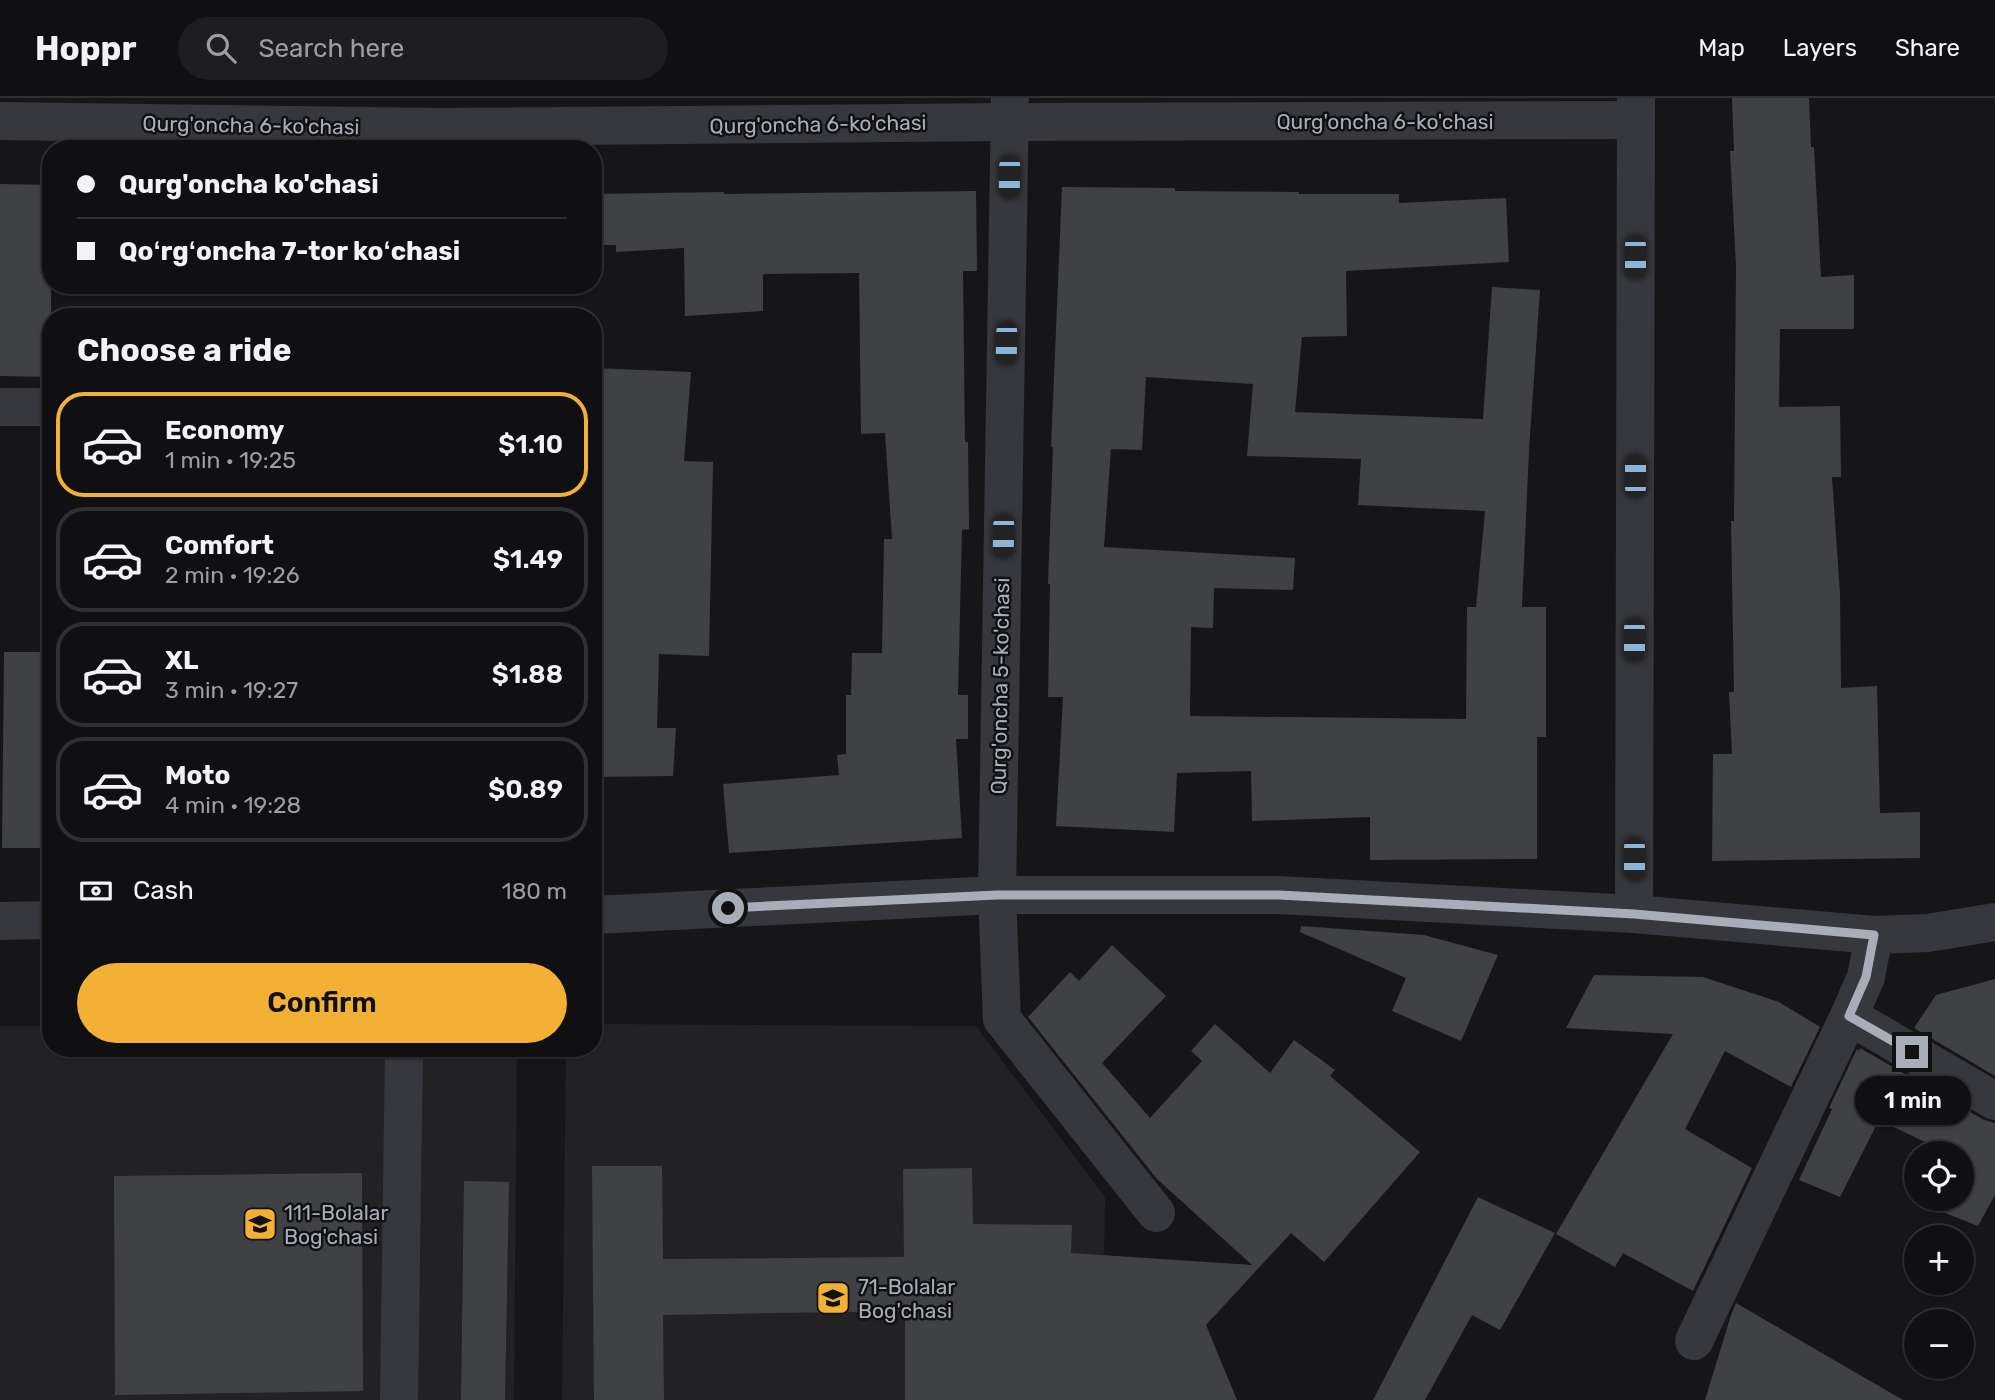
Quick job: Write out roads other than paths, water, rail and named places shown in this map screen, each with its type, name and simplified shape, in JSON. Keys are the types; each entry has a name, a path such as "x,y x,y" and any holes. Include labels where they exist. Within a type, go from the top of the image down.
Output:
{"street":[{"name":"Qurg'oncha 6-ko'chasi","path":"0,121 439,113 1636,109"},
{"path":"1634,914 1636,109"},
{"name":"Qurg'oncha 5-ko'chasi","path":"1010,110 997,895 1002,1019 1156,1213"},
{"path":"0,407 42,407"},
{"path":"602,915 997,895 1279,895 1634,914 1874,935 1928,933 1995,922"},
{"path":"0,921 42,920"},
{"path":"1695,1341 1849,1016 1866,977 1874,935"},
{"path":"1849,1016 1995,1101"},
{"path":"399,1400 404,1057"}],"place":[{"name":"111-Bolalar Bog'chasi","path":"260,1224"},
{"name":"71-Bolalar Bog'chasi","path":"833,1298"}]}
